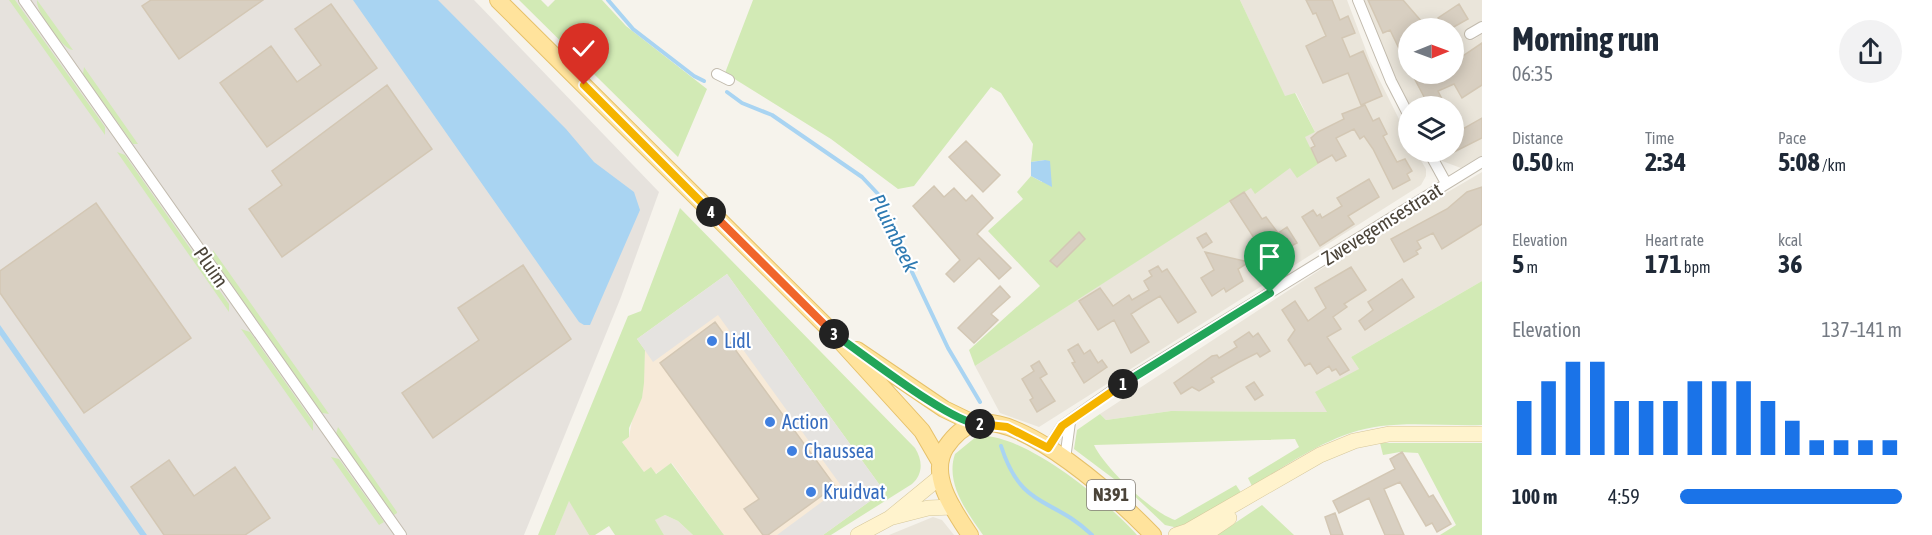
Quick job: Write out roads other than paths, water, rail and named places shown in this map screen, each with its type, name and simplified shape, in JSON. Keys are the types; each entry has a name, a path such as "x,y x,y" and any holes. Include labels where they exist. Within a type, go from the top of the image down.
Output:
{"main road":[{"name":"N391","path":"498,0 832,332 922,431 940,469 953,507 970,535"},
{"name":"N391","path":"832,332 944,409 975,424 1007,427 1048,448 1098,483 1153,535"},
{"path":"940,469 954,436 975,424"}],"street":[{"name":"Pluim","path":"24,0 399,534"},
{"path":"1358,0 1399,96"},
{"path":"1470,34 1482,27"},
{"path":"717,74 729,80"},
{"path":"1434,162 1446,183"},
{"name":"Zwevegemsestraat","path":"1048,448 1054,435 1123,383 1482,162"},
{"path":"1065,459 1070,422"},
{"path":"1176,535 1271,485 1320,455 1354,441 1389,434 1482,434"},
{"path":"890,518 940,469"},
{"path":"1204,535 1260,496 1271,485"},
{"path":"858,535 890,518 928,508 953,507"}],"water":[{"path":"353,0 438,0 566,129 594,162 634,192 640,210 590,325 579,322"},
{"path":"1050,161 1052,187 1031,176 1031,162"},
{"path":"0,325 147,535 140,535 0,335"}],"waterway":[{"name":"Pluimbeek","path":"608,0 633,29 694,76 704,81"},
{"name":"Pluimbeek","path":"727,92 742,103 772,115 862,177 879,195 886,205 894,234 948,348 980,402"},
{"name":"Pluimbeek","path":"1001,446 1009,467 1018,482 1028,492 1064,514 1092,535"}],"place":[{"name":"Lidl","path":"712,341"},
{"name":"Action","path":"770,422"},
{"name":"Chaussea","path":"792,451"},
{"name":"Kruidvat","path":"811,492"}]}
